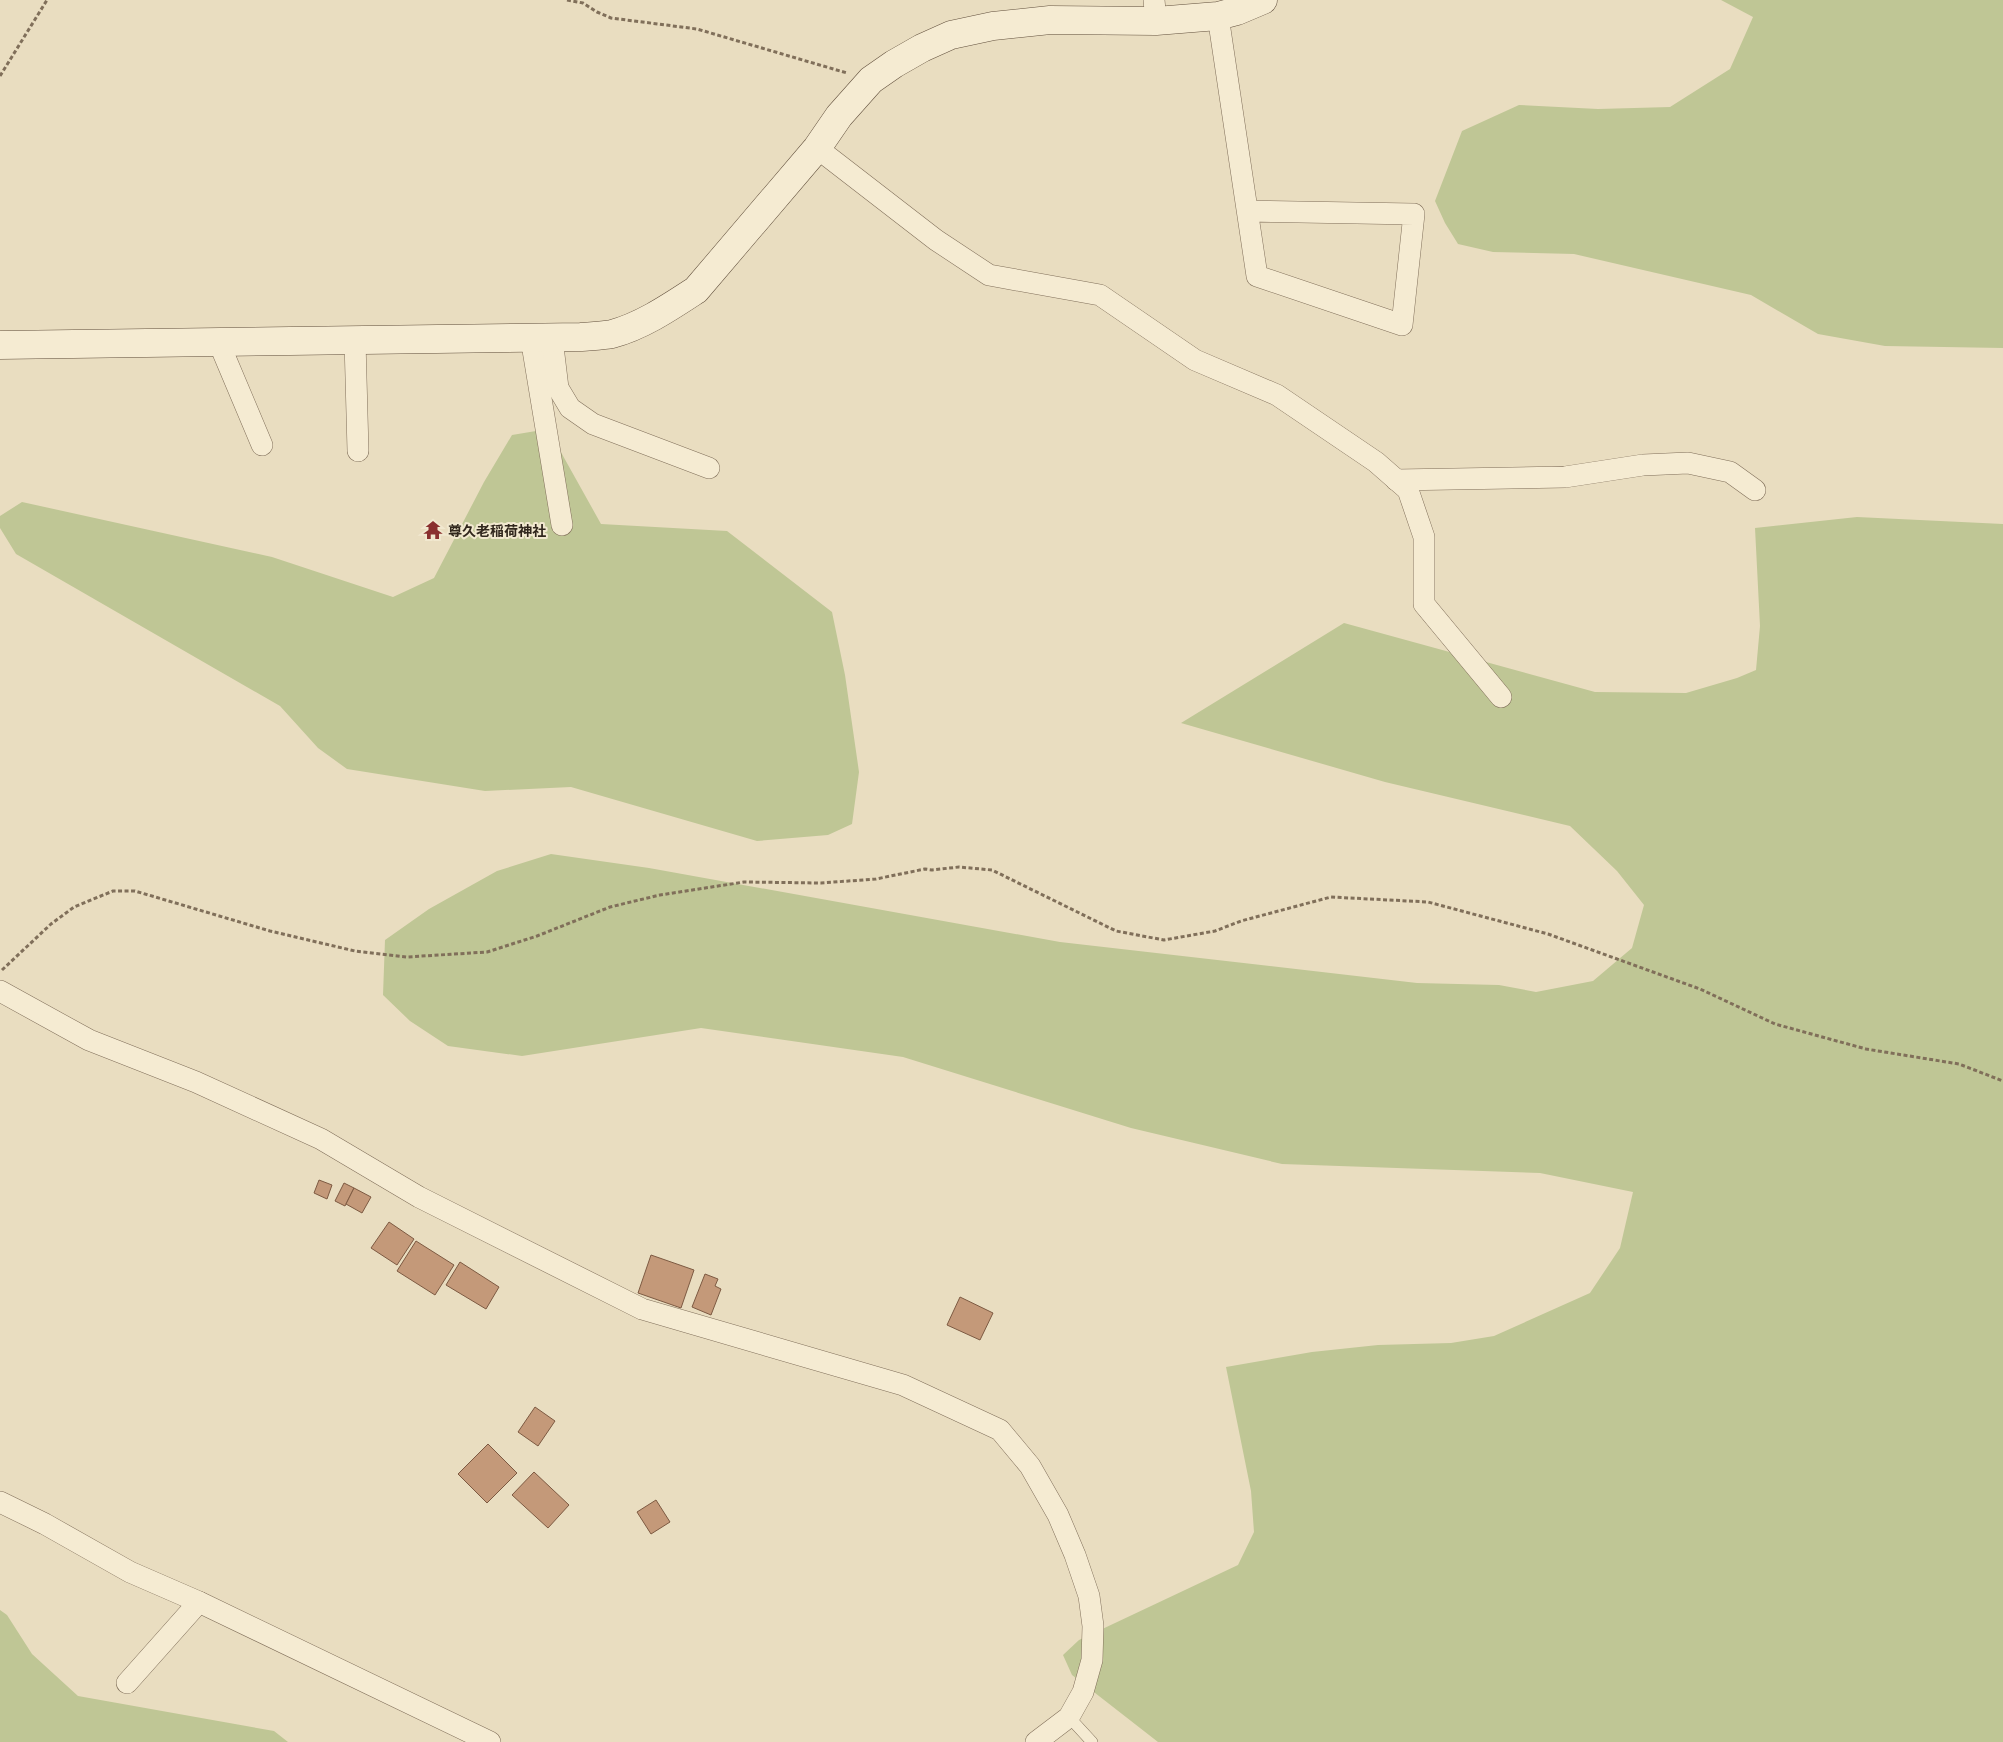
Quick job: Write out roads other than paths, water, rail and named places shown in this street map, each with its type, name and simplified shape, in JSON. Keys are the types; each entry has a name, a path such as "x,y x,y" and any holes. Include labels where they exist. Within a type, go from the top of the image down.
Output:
{"street":[{"path":"0,345 581,338 612,334 650,318 696,290 817,148 839,116 871,80 894,64 951,35 993,26 1155,10 1218,16 1237,11 1263,0"},
{"path":"1218,16 1257,276 1402,324 1414,214 1248,211"},
{"path":"817,148 936,240 989,275 1100,295 1195,360 1277,395 1376,462 1408,490 1424,537 1424,604 1501,697"},
{"path":"541,338 558,388 570,408 593,424 709,468"},
{"path":"541,338 562,525"},
{"path":"354,341 358,451"},
{"path":"219,343 262,446"},
{"path":"1396,480 1565,477 1643,465 1688,463 1730,472 1755,490"},
{"path":"0,991 89,1040 196,1082 321,1139 419,1197 642,1309 903,1385 1000,1430 1030,1466 1058,1515 1075,1555 1089,1596 1093,1626 1092,1660 1083,1692 1069,1717 1036,1742"},
{"path":"0,1502 45,1524 130,1572 199,1602 490,1742"},
{"path":"127,1683 199,1602"}],"lane":[{"path":"1069,1717 1092,1742"}],"place":[{"name":"尊久老稲荷神社","path":"433,530"}]}
